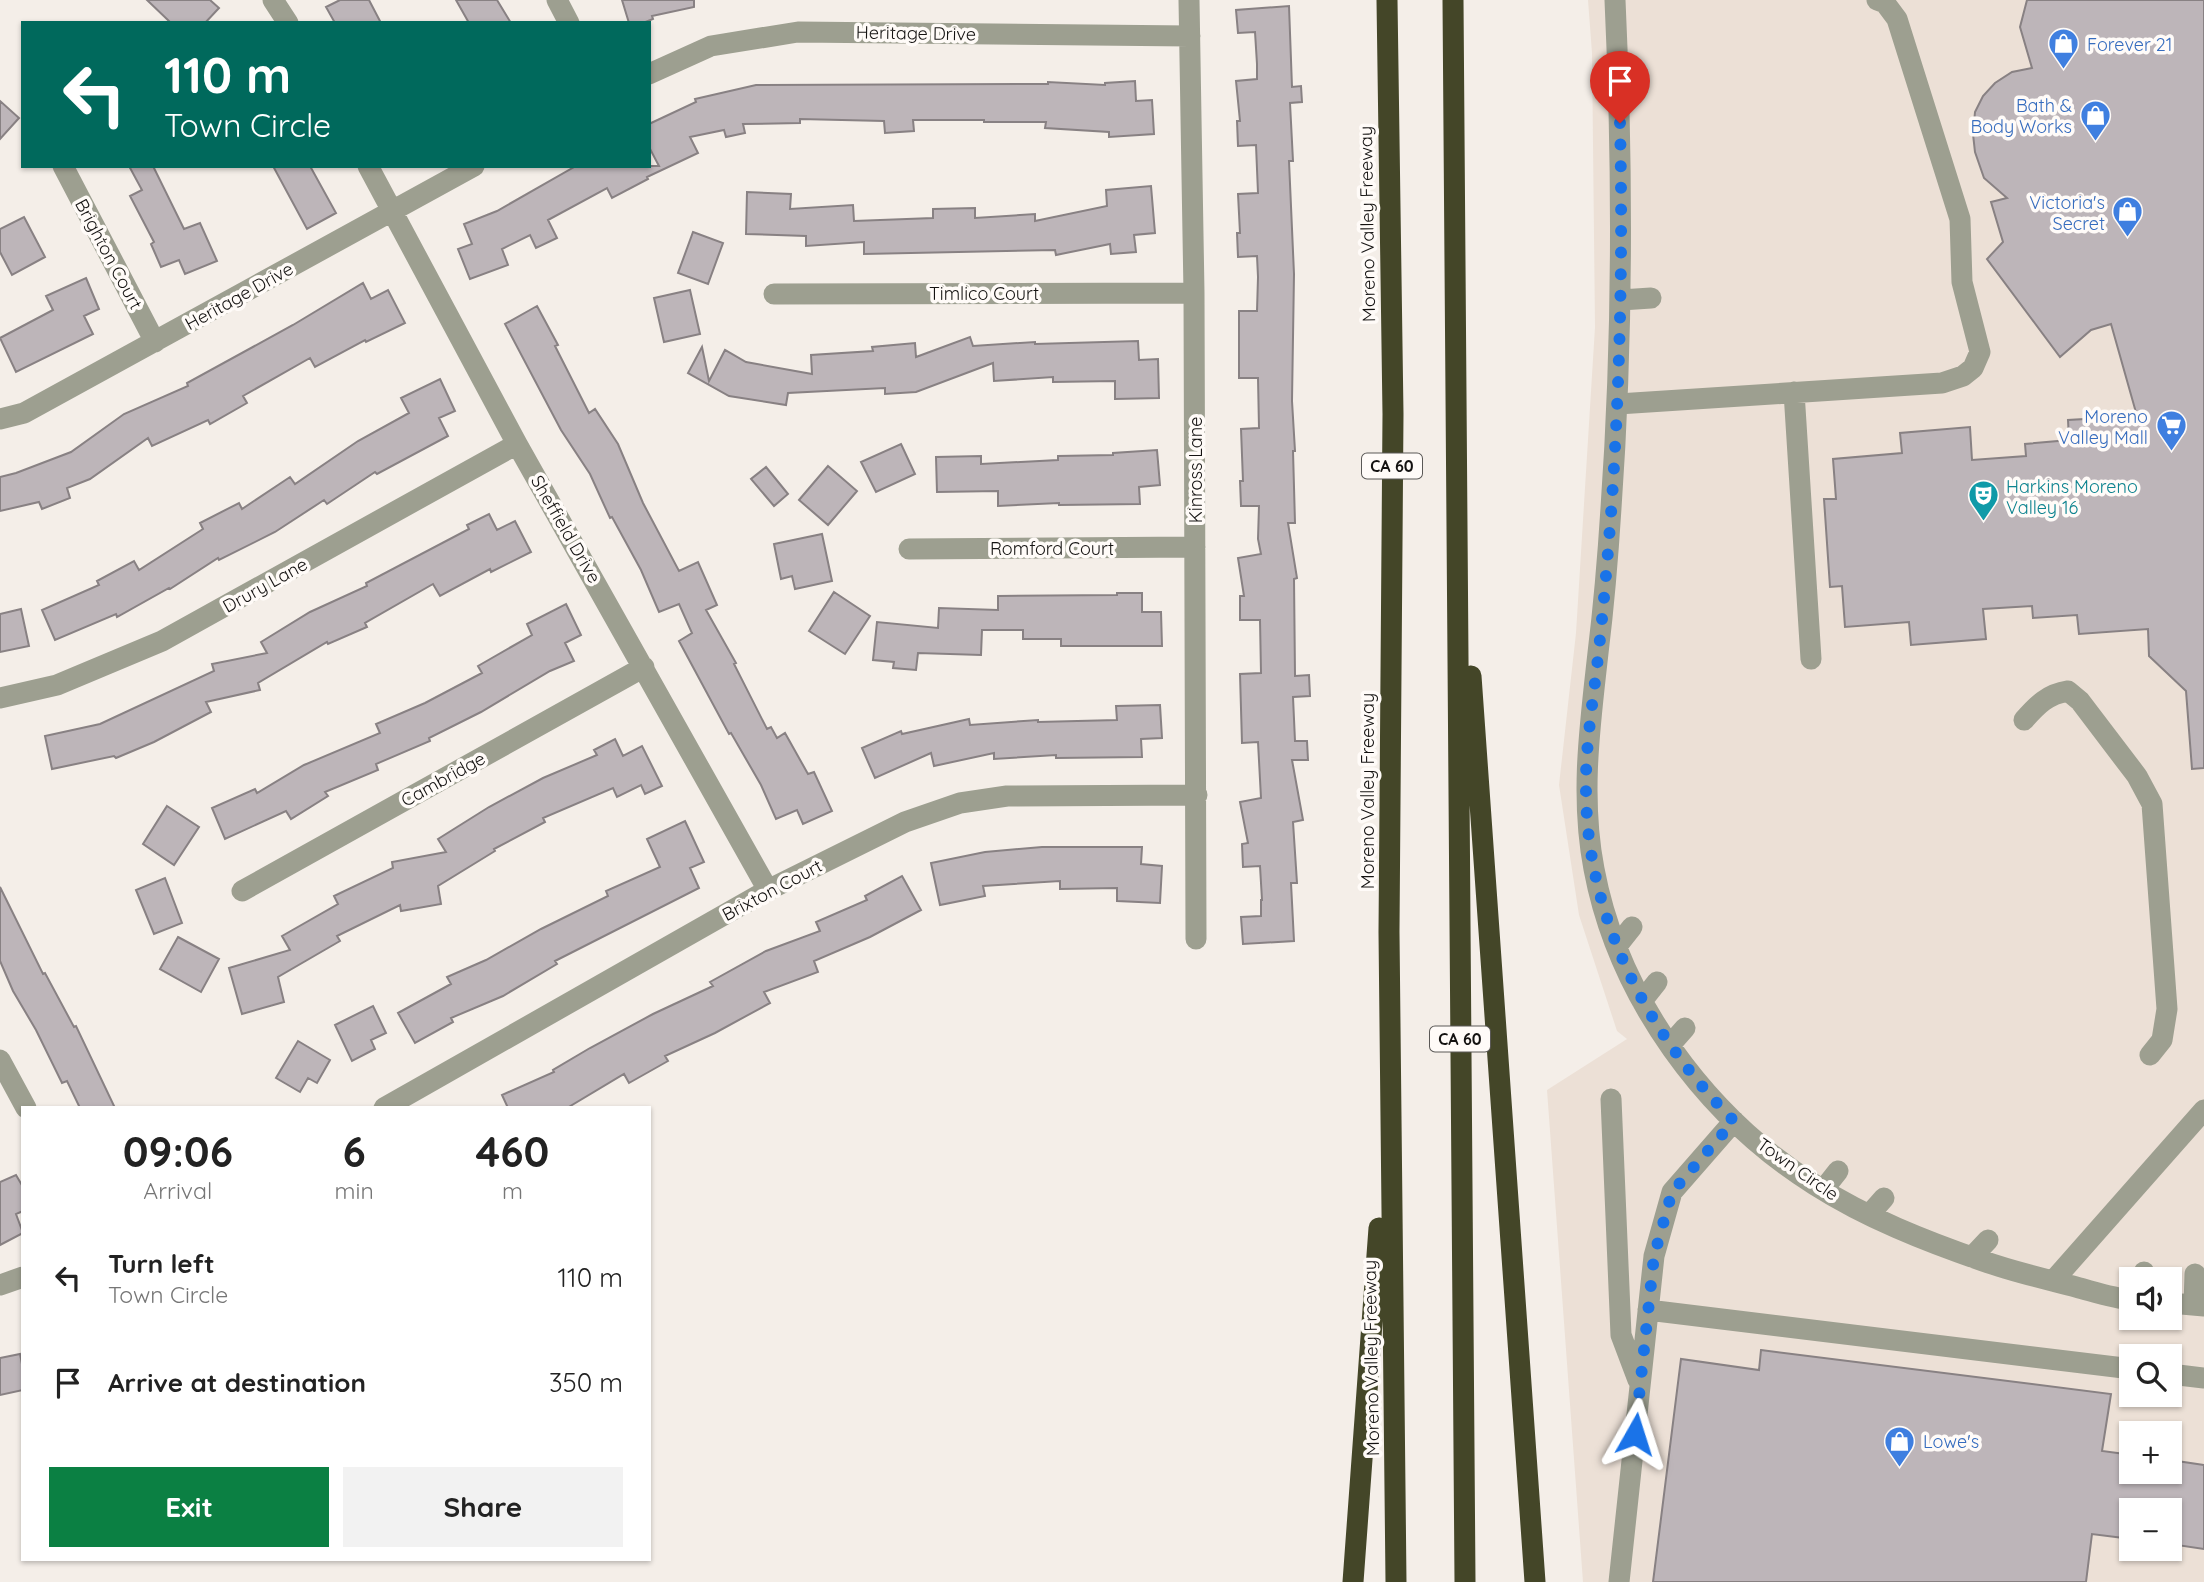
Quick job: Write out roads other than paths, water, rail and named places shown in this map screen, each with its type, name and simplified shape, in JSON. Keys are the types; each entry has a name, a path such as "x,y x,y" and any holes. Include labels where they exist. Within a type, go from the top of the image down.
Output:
{"highway":[{"name":"Moreno Valley Freeway","path":"1387,0 1393,414 1389,932 1396,1582"},
{"name":"CA 60","path":"1453,0 1465,1582"},
{"path":"1458,496 1498,1030 1535,1582"},
{"path":"1353,1582 1379,1247 1389,932"}],"street":[{"path":"273,0 287,21"},
{"path":"557,0 568,21"},
{"name":"Kinross Lane","path":"1189,0 1194,293 1196,939"},
{"name":"Town Circle","path":"1615,0 1628,46 1632,249 1621,300 1630,350 1618,404 1604,597 1587,764 1586,813 1597,884 1617,946 1643,1001 1670,1045 1712,1081 1734,1121 1787,1153 1823,1190 1915,1236 1972,1257 2053,1282 2119,1297"},
{"path":"1618,404 1942,383 1963,376 1973,368 1980,352 1962,282 1960,219 1897,19 1885,3 1877,0"},
{"name":"Heritage Drive","path":"651,73 711,46 798,32 1190,36"},
{"name":"Brighton Court","path":"64,168 155,342"},
{"name":"Sheffield Drive","path":"369,168 517,444 768,890"},
{"name":"Heritage Drive","path":"0,419 24,413 470,168"},
{"name":"Timlico Court","path":"774,295 1194,293"},
{"path":"1621,300 1651,298"},
{"path":"1794,392 1811,659"},
{"name":"Drury Lane","path":"0,698 57,685 162,642 517,444"},
{"name":"Romford Court","path":"909,549 1195,547"},
{"name":"Cambridge","path":"242,891 644,667"},
{"path":"2024,720 2038,704 2054,693 2068,691 2080,701 2137,776 2152,804 2167,1009 2162,1040 2150,1055"},
{"name":"Brixton Court","path":"388,1106 768,890 905,822 960,803 1007,796 1197,795"},
{"path":"1597,884 1614,866"},
{"path":"1617,946 1632,926"},
{"path":"1643,1001 1657,982"},
{"path":"1670,1045 1685,1028"},
{"path":"0,1060 25,1106"},
{"path":"1611,1099 1621,1335 1640,1385"},
{"path":"2053,1282 2204,1110"},
{"path":"1619,1582 1654,1256 1672,1192 1734,1121"},
{"path":"1823,1190 1839,1171"},
{"path":"1869,1215 1884,1198"},
{"path":"1915,1236 1930,1220"},
{"path":"1972,1257 1988,1240"},
{"path":"2195,1275 2199,1306"},
{"path":"0,1285 21,1278"},
{"path":"1648,1310 2119,1367"},
{"path":"2182,1375 2204,1378"}],"place":[{"name":"Forever 21","path":"2064,71"},
{"name":"Bath & Body Works","path":"2095,142"},
{"name":"Victoria's Secret","path":"2128,239"},
{"name":"Moreno Valley Mall","path":"2171,453"},
{"name":"Harkins Moreno Valley 16","path":"1983,523"},
{"name":"Lowe's","path":"1900,1468"}]}
